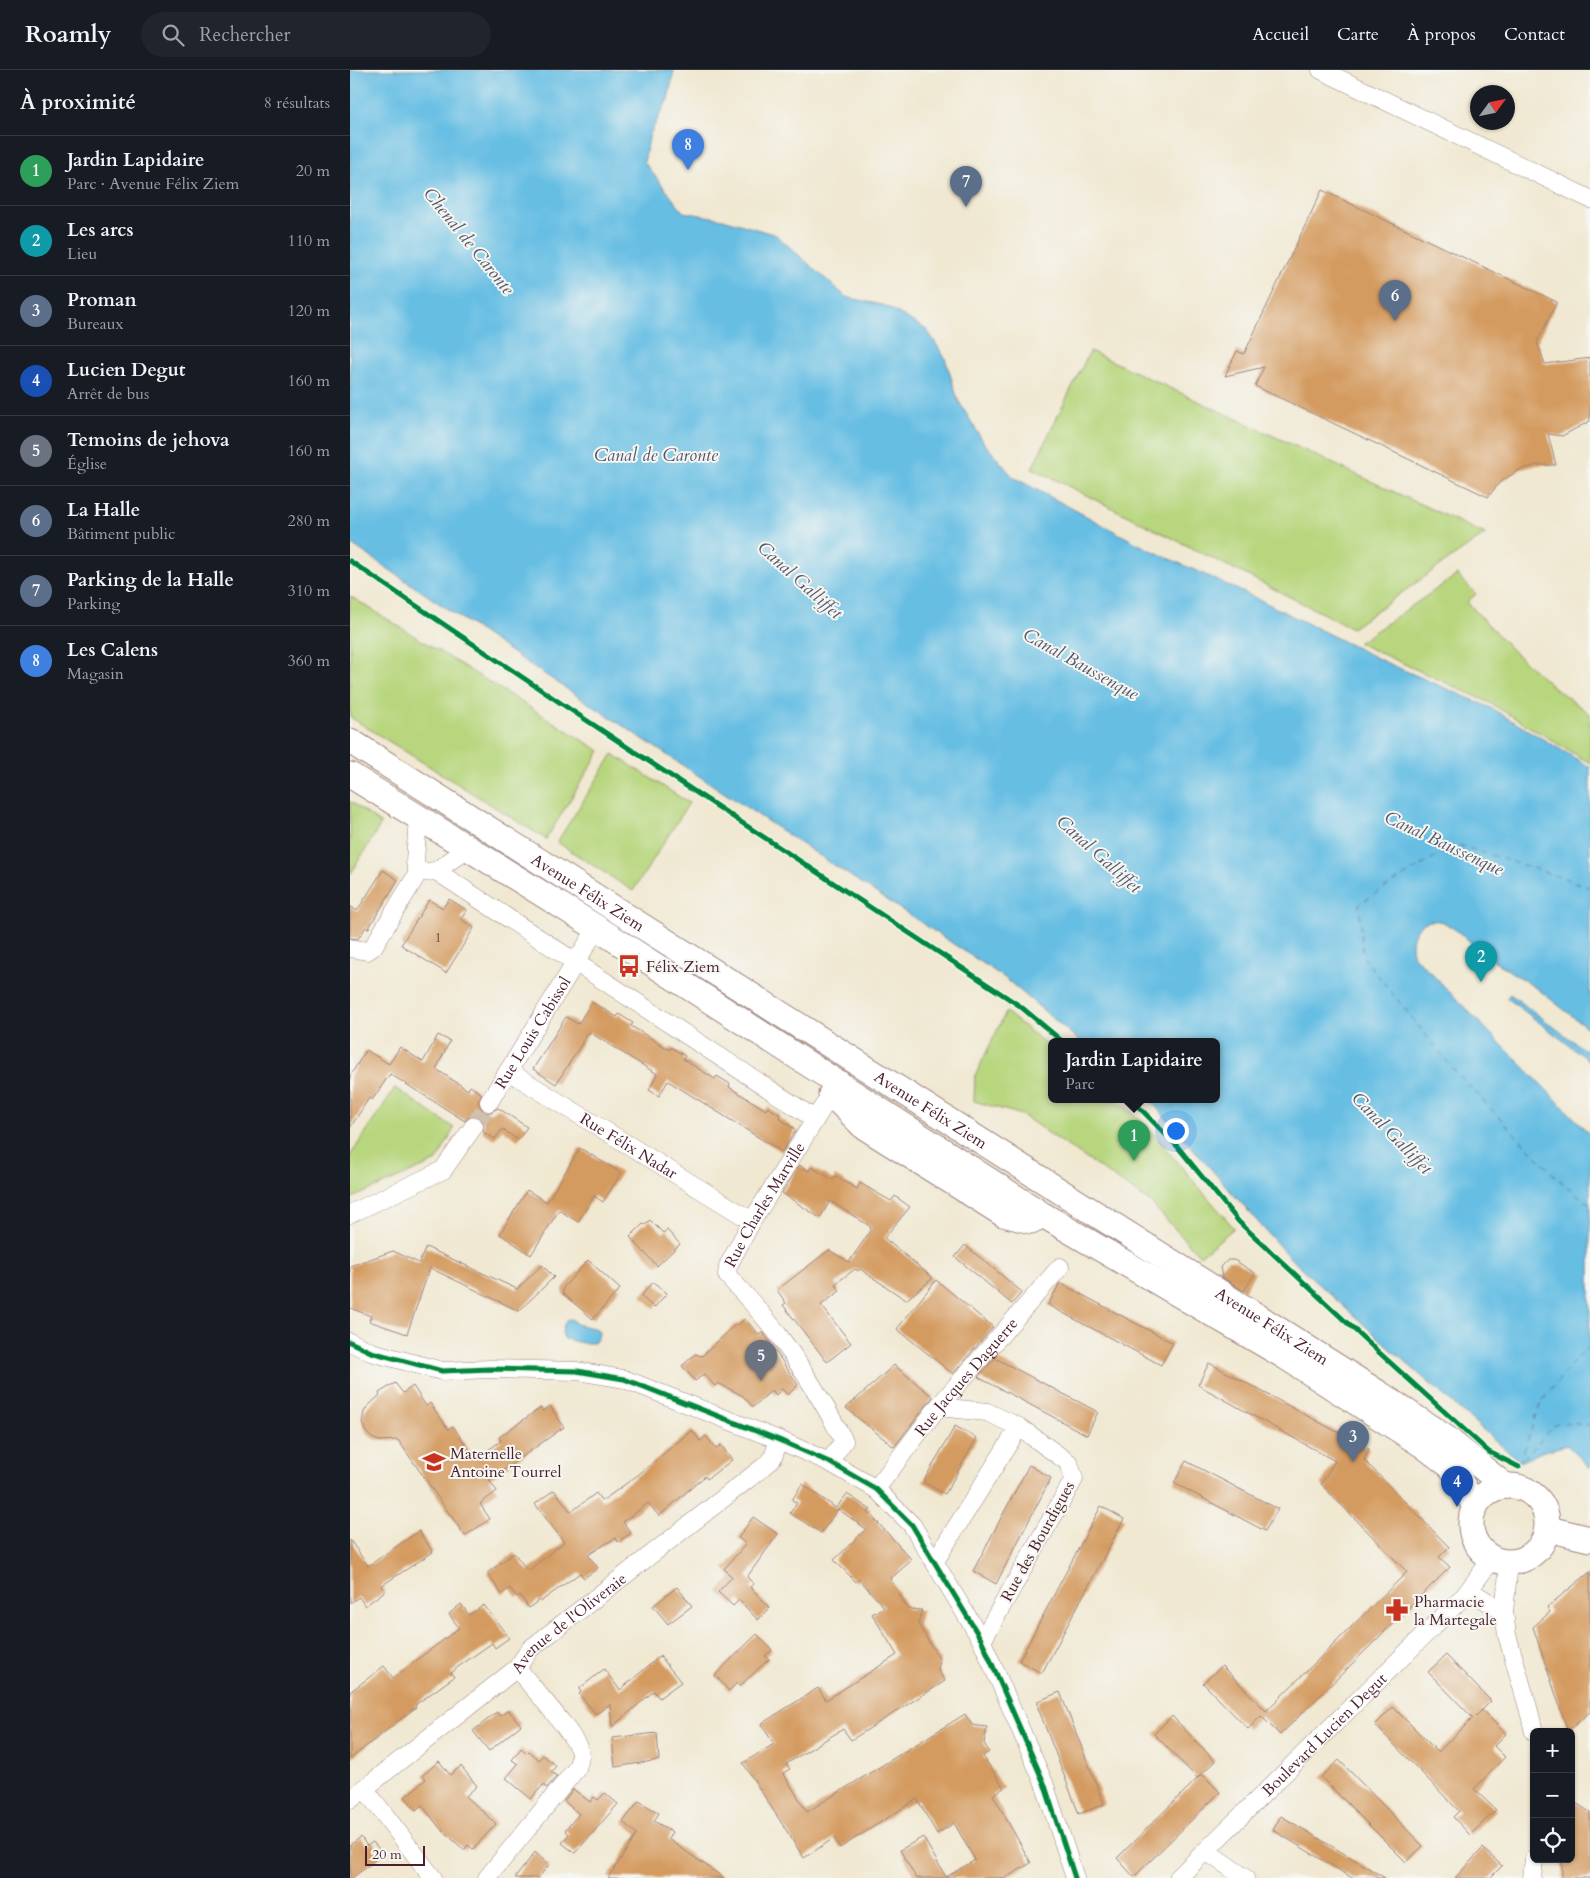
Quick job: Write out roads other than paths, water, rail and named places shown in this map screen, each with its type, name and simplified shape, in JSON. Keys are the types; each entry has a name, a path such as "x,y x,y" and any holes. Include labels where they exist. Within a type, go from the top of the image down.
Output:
{"main road":[{"name":"Avenue Félix Ziem","path":"350,741 1380,1394 1446,1438 1505,1486"},
{"name":"Avenue Félix Ziem","path":"350,775 597,928 835,1088 863,1126 1003,1214 1031,1221 1043,1215 1284,1356 1424,1446 1449,1465 1456,1473 1475,1507"},
{"path":"1505,1486 1522,1488 1537,1497 1544,1506 1547,1518 1548,1529 1545,1540 1539,1550 1520,1562 1500,1561 1482,1552 1475,1542 1471,1530 1471,1518 1475,1507 1482,1497 1493,1490 1505,1486"},
{"path":"1548,1529 1590,1538"}],"street":[{"path":"1320,70 1590,199"},
{"path":"350,948 367,951 374,947 418,873 415,862 418,817"},
{"path":"418,873 436,871 468,848"},
{"path":"436,871 815,1119"},
{"name":"Avenue Félix Ziem","path":"576,962 597,928"},
{"name":"Rue Louis Cabissol","path":"489,1102 576,962"},
{"name":"Rue Félix Nadar","path":"508,1071 752,1221"},
{"name":"Rue Charles Marville","path":"829,1462 844,1441 835,1424 810,1382 776,1332 727,1275 728,1266 752,1221 835,1088"},
{"path":"350,1214 443,1170 474,1126"},
{"name":"Rue Jacques Daguerre","path":"876,1489 938,1406 1060,1267"},
{"path":"350,1342 371,1352 442,1371 490,1369 577,1371 624,1379 779,1440 829,1462 876,1489 912,1525 982,1641 1044,1783 1074,1878"},
{"name":"Rue des Bourdigues","path":"938,1406 987,1412 1019,1426 1069,1463 1074,1479 982,1641"},
{"path":"935,1561 1019,1426"},
{"name":"Avenue de l'Oliveraie","path":"350,1800 517,1668 530,1649 766,1465 773,1457 779,1440"},
{"path":"1500,1561 1507,1635 1533,1728"},
{"name":"Boulevard Lucien Degut","path":"1178,1878 1500,1561"},
{"path":"1469,1590 1504,1612"},
{"path":"487,1878 578,1768 581,1754 576,1742 517,1668"},
{"path":"364,1788 433,1878"},
{"path":"1206,1851 1245,1878"},
{"path":"1532,1878 1534,1863"}],"water":[{"name":"Canal de Caronte","path":"350,70 674,70 668,99 650,134 644,162 683,212 723,219 776,235 846,297 886,306 927,330 945,358 958,400 984,443 1013,477 1144,547 1260,600 1385,662 1489,707 1590,767 1590,1030 1539,990 1491,959 1444,922 1431,921 1420,926 1416,930 1412,948 1413,955 1590,1134 1590,1468 1567,1445 1541,1452 1520,1462 1288,1256 1153,1103 1220,1103 1220,1038 1076,1038 1005,978 511,652 350,543"},
{"path":"1510,994 1590,1054 1590,1061 1507,998"},
{"path":"572,1319 576,1324 597,1329 599,1333 598,1338 594,1343 582,1343 565,1339 562,1334 563,1328 567,1320"}],"tunnel":[{"path":"474,1126 489,1102"}],"place":[{"name":"Les Calens","path":"688,170"},
{"name":"Parking de la Halle","path":"966,207"},
{"name":"La Halle","path":"1395,321"},
{"name":"Félix Ziem","path":"629,966"},
{"name":"Les arcs","path":"1481,982"},
{"name":"Jardin Lapidaire","path":"1134,1161"},
{"name":"Temoins de jehova","path":"761,1381"},
{"name":"Maternelle Antoine Tourrel","path":"434,1462"},
{"name":"Proman","path":"1353,1462"},
{"name":"Lucien Degut","path":"1457,1507"},
{"name":"Pharmacie la Martegale","path":"1397,1610"}],"water label":[{"name":"Chenal de Caronte","path":"469,241"},
{"name":"Canal Galliffet","path":"800,580"},
{"name":"Canal Baussenque","path":"1081,664"},
{"name":"Canal Baussenque","path":"1444,843"},
{"name":"Canal Galliffet","path":"1099,854"},
{"name":"Canal Galliffet","path":"1392,1133"}]}
